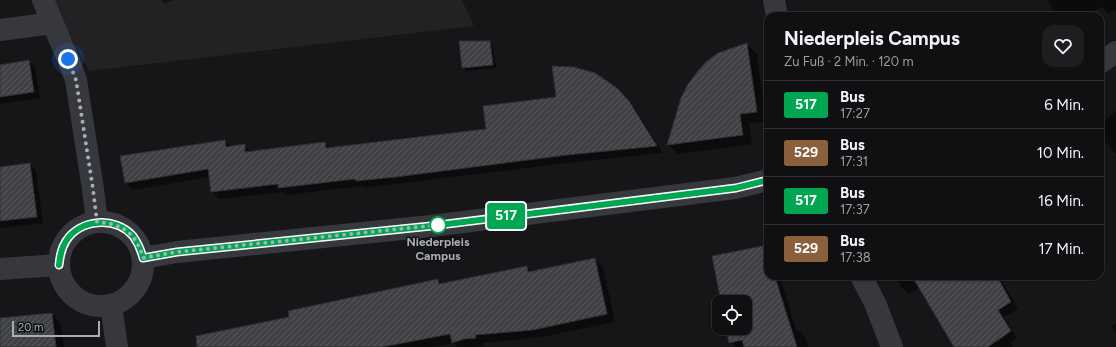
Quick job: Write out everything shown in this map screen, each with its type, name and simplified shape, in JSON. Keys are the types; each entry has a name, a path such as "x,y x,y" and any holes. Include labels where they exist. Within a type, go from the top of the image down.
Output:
{"street":[{"path":"43,0 76,80 97,222"},
{"path":"774,0 776,12"},
{"path":"0,30 53,23"},
{"path":"1104,60 1116,52"},
{"path":"143,258 177,252 431,226 736,188 764,181"},
{"path":"97,222 110,223 122,227 132,235 139,246 143,258 143,271 139,283 132,293 123,301 111,305 98,306 86,304 75,298 66,288 61,277 59,265 61,252 66,241 74,231 85,225 97,222"},
{"path":"0,269 59,265"},
{"path":"863,280 875,303 892,347"},
{"path":"111,305 117,347"}],"shaded area":[{"path":"53,0 462,0 474,26 89,71 62,21"}],"building":[{"path":"459,41 490,41 493,65 462,68"},
{"path":"747,43 757,112 740,114 743,135 667,145 681,98 688,84 698,71 706,62 718,53"},
{"path":"29,60 34,92 0,97 0,65"},
{"path":"552,66 574,67 595,73 617,88 629,101 657,146 567,155 396,177 356,181 355,179 278,188 278,184 211,192 208,169 125,183 120,156 225,140 226,147 245,144 245,152 325,142 326,148 486,129 483,106 556,97"},
{"path":"30,163 37,217 0,221 0,167"},
{"path":"764,246 764,280 776,280 797,347 744,347 742,340 729,343 727,335 752,335 752,295 720,295 712,256"},
{"path":"595,258 607,314 533,330 475,335 476,338 464,339 452,343 450,334 382,347 197,347 196,336 289,317 288,311 438,279 439,284 527,266 528,272"},
{"path":"914,280 999,280 1011,302 998,310 1011,331 988,347 954,347"},
{"path":"52,313 56,347 0,347 0,318"}],"bus line":[{"name":"517","path":"59,265 61,252 66,241 74,231 85,225 97,222 110,223 122,227 132,235 139,246 143,258 177,252 431,226 736,188 764,181"}],"place":[{"name":"Niederpleis Campus","path":"438,225"}],"route":[{"path":"68,59 76,80 97,222 110,223 122,227 132,235 139,246 143,258 177,252 438,225"}]}
